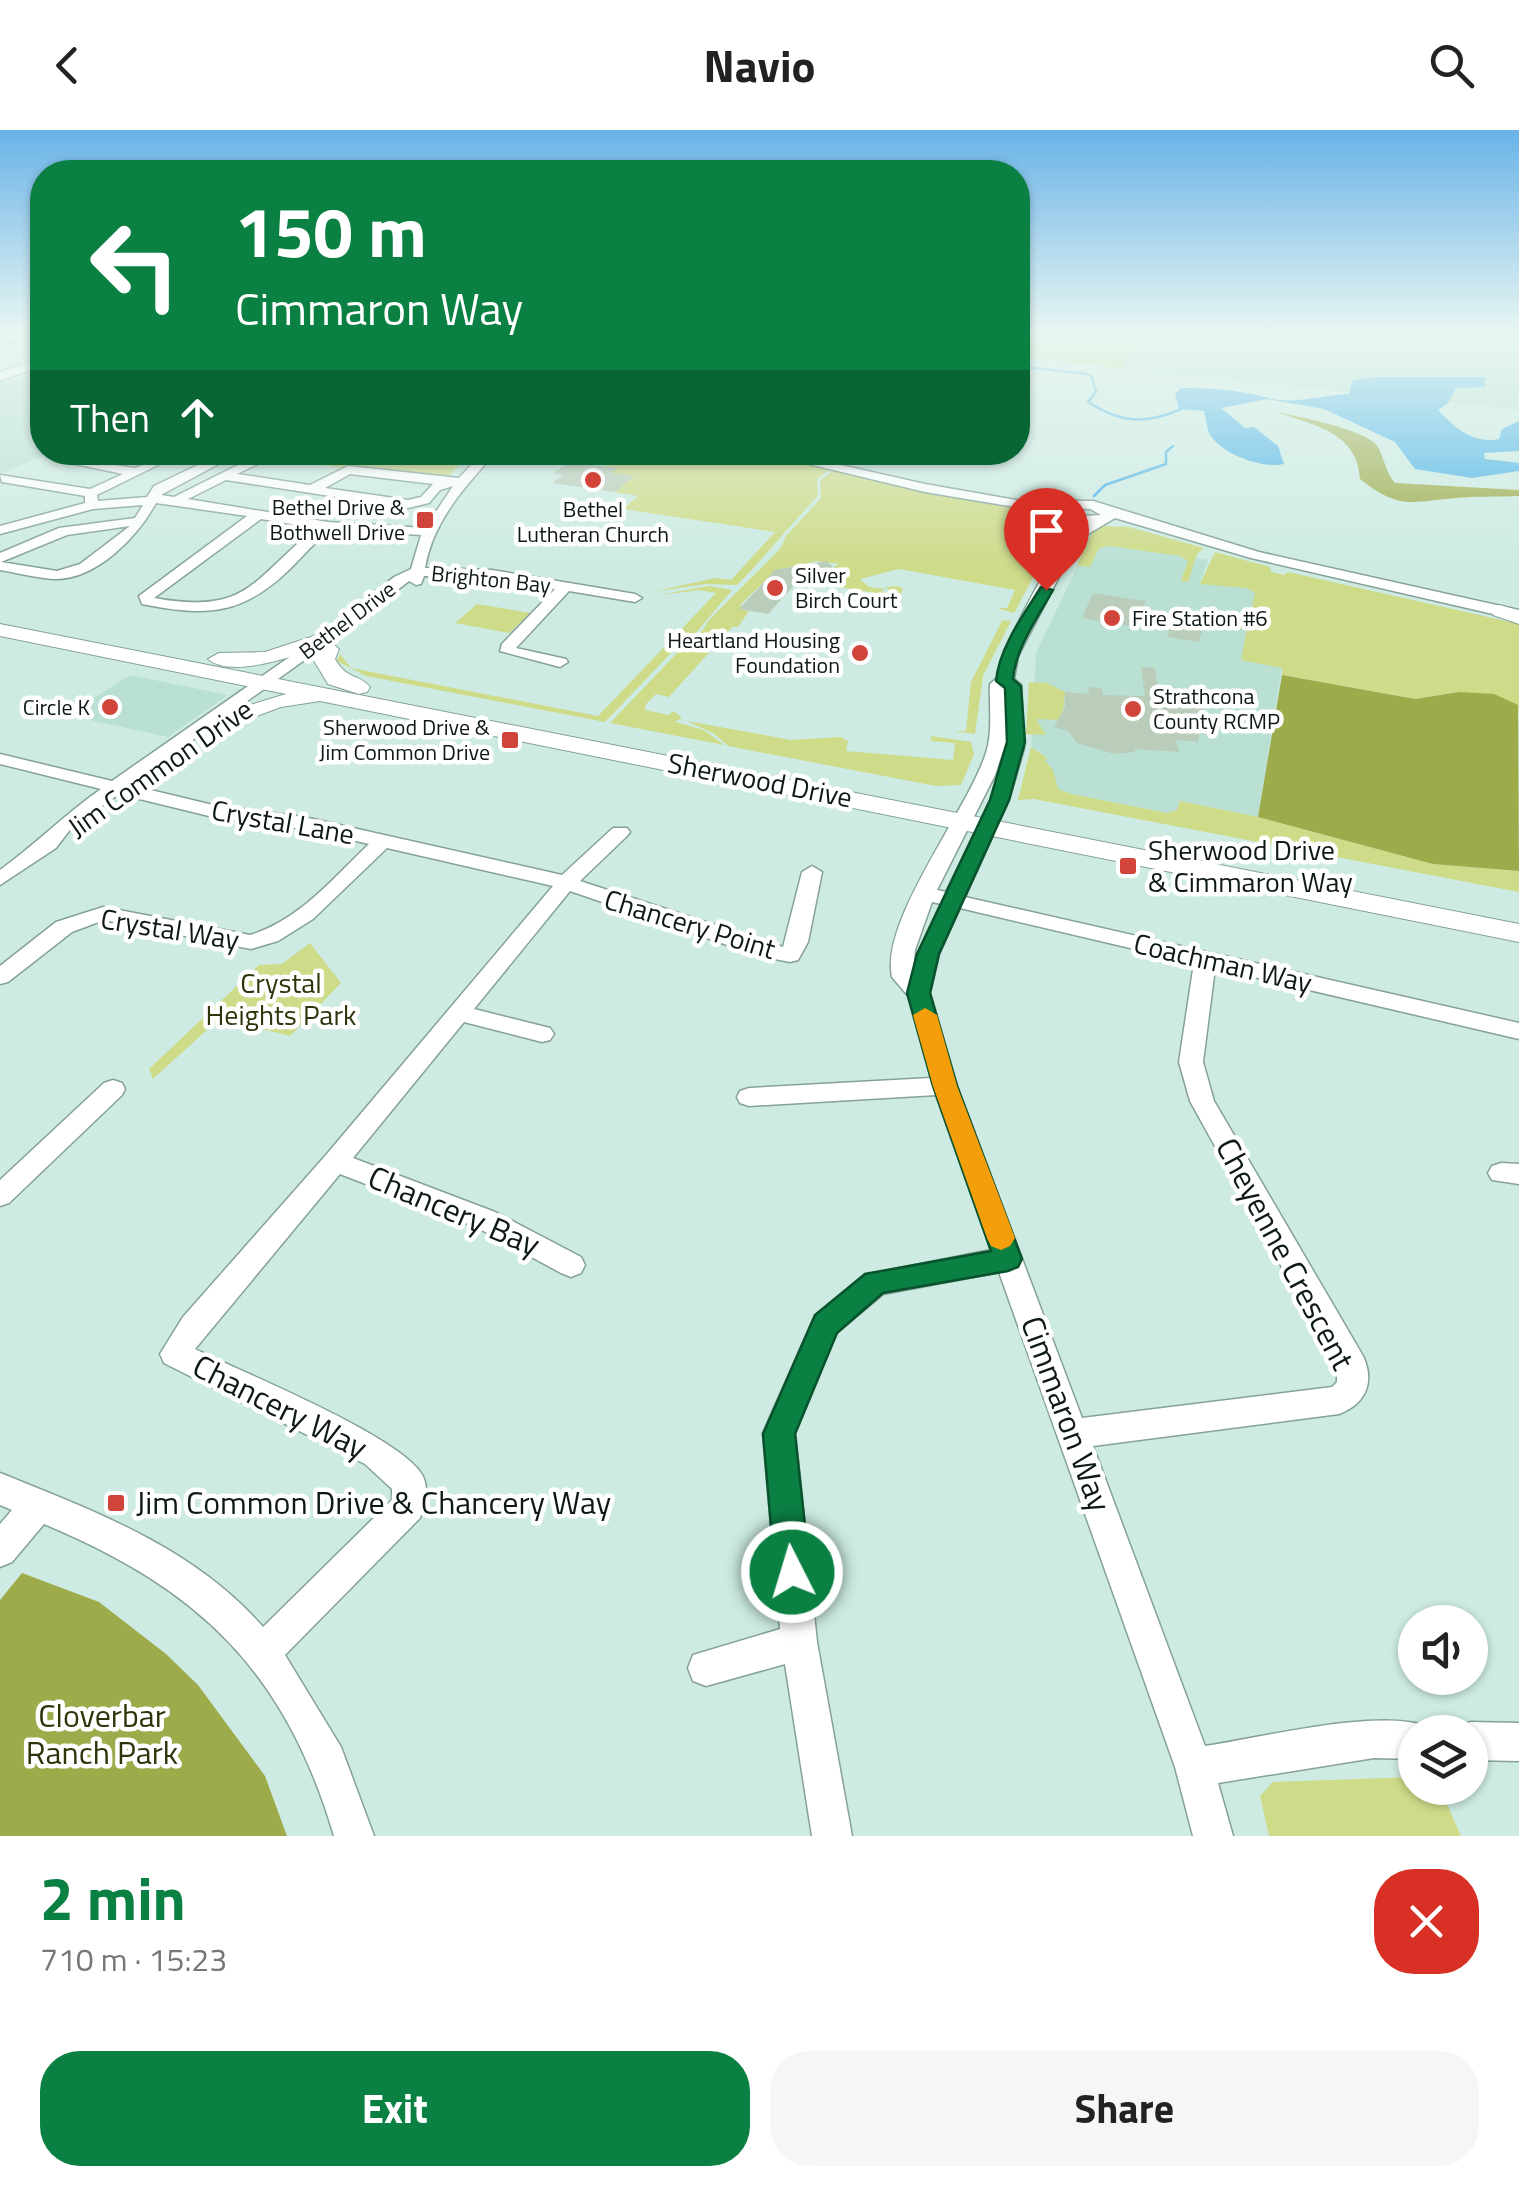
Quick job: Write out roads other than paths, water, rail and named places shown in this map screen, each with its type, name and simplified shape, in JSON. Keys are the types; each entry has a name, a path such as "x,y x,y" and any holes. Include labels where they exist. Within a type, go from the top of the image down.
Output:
{"main road":[{"name":"Sherwood Drive","path":"0,618 218,660 280,678"},
{"name":"Sherwood Drive","path":"0,630 192,667 280,678 1518,927"},
{"path":"218,660 267,658 327,643 327,669 355,693"},
{"path":"192,667 231,686 230,714 290,699 355,693"}],"street":[{"path":"90,465 135,472"},
{"path":"0,530 92,499 150,465"},
{"path":"0,566 71,573 107,552 141,521 158,489 207,465"},
{"path":"177,500 246,465"},
{"name":"Bethel Drive","path":"280,678 404,593 417,580 416,572 432,532 461,482 477,465"},
{"path":"823,465 925,488 1145,524 1318,570 1514,613"},
{"path":"309,492 348,470 461,482"},
{"path":"223,476 309,492 415,504 444,482"},
{"path":"2,478 92,499 177,500 328,526 432,532"},
{"path":"1069,512 1072,538"},
{"path":"0,514 20,522"},
{"path":"259,515 233,528 174,578 146,596 147,601 198,611 220,608 273,578 328,526"},
{"path":"919,993 928,954 954,900 979,817 1016,748 1013,686 1005,681 1010,656 1072,538 1102,518"},
{"path":"0,558 64,531 141,521"},
{"name":"Brighton Bay","path":"416,572 492,574 636,598"},
{"name":"Brighton Bay","path":"560,662 524,656 508,651 508,647 566,586"},
{"name":"Jim Common Drive","path":"0,878 280,678"},
{"name":"Crystal Lane","path":"0,759 214,811 304,823 566,884"},
{"name":"Cimmaron Way","path":"979,817 926,894 902,957 902,972 908,986 919,993 945,1086 1194,1767 1212,1836"},
{"name":"Chancery Way","path":"262,1653 408,1507 409,1483 376,1453 175,1354 193,1326 566,884 620,832"},
{"name":"Crystal Way","path":"0,976 64,927 103,913 251,942 263,940 292,924 383,841"},
{"name":"Chancery Point","path":"566,884 790,955 797,942 812,872"},
{"name":"Coachman Way","path":"926,894 1519,1032"},
{"name":"Cheyenne Crescent","path":"1074,1434 1338,1400 1353,1388 1352,1365 1202,1101 1191,1062 1205,960"},
{"path":"458,1013 542,1034"},
{"path":"748,1097 945,1086"},
{"path":"0,1196 11,1172 113,1089"},
{"name":"Chancery Bay","path":"335,1162 458,1207 540,1244 571,1265"},
{"path":"832,1836 799,1642 779,1434 825,1324 875,1282 1008,1259"},
{"path":"0,1489 171,1568 221,1604 262,1653 308,1725 346,1802 354,1836"},
{"path":"0,1550 38,1506"},
{"path":"706,1668 799,1642"},
{"path":"1194,1767 1374,1739 1398,1740"},
{"path":"1488,1741 1519,1742"}],"water":[{"path":"1199,411 1224,411 1245,428 1254,427 1278,446 1284,464 1255,462 1234,454 1209,433 1204,411"},
{"path":"1327,411 1439,411 1473,437 1490,440 1499,439 1502,429 1519,421 1519,451 1484,453 1485,459 1519,463 1519,471 1472,478 1415,469 1395,442"}],"waterway":[{"path":"1105,411 1133,419 1156,418 1177,411"},
{"path":"1094,496 1105,485 1166,464 1166,452 1173,446"}],"place":[{"name":"Bethel Lutheran Church","path":"593,480"},
{"name":"Bethel Drive & Bothwell Drive","path":"425,520"},
{"name":"Silver Birch Court","path":"775,588"},
{"name":"Fire Station #6","path":"1112,618"},
{"name":"Heartland Housing Foundation","path":"860,653"},
{"name":"Circle K","path":"110,707"},
{"name":"Strathcona County RCMP","path":"1133,709"},
{"name":"Sherwood Drive & Jim Common Drive","path":"510,740"},
{"name":"Sherwood Drive & Cimmaron Way","path":"1128,866"},
{"name":"Jim Common Drive & Chancery Way","path":"116,1503"}],"park label":[{"name":"Crystal Heights Park","path":"281,999"},
{"name":"Cloverbar Ranch Park","path":"102,1734"}]}
